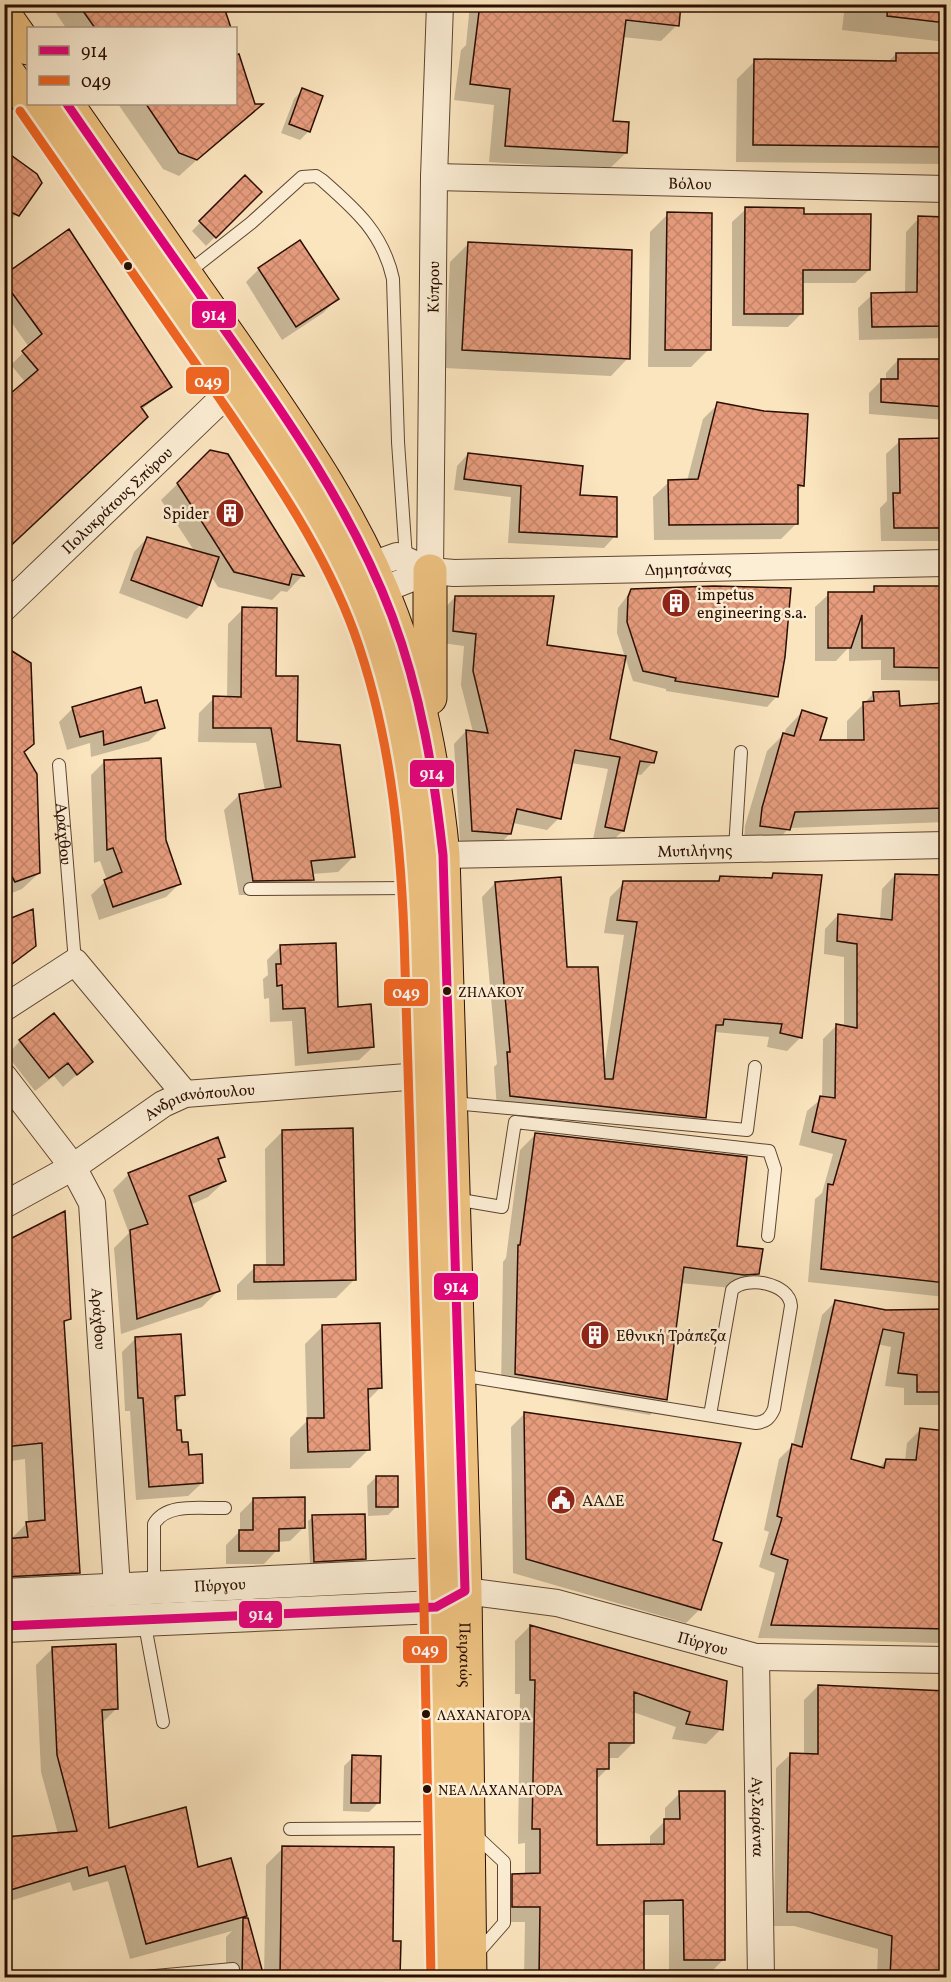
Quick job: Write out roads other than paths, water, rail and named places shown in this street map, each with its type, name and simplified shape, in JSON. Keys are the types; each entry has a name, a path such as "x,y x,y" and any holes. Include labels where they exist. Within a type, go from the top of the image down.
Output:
{"main road":[{"path":"4,14 27,47"},
{"name":"Πειραιώς","path":"4,67 27,99"},
{"name":"Πειραιώς","path":"31,105 229,392 365,577 405,653 433,769 443,855 465,1591 454,1829"},
{"name":"Πειραιώς","path":"68,105 312,461 356,537 365,577 377,664 390,712 408,808 414,888 436,1607 454,1829 461,1972"},
{"path":"418,564 429,675 433,769"}],"street":[{"name":"Κύπρου","path":"418,564 440,4"},
{"name":"Βόλου","path":"434,177 946,189"},
{"name":"Πολυκράτους Σπύρου","path":"4,608 229,392"},
{"name":"Δημητσάνας","path":"365,577 418,564 454,573 946,563"},
{"name":"Μυτιλήνης","path":"443,855 946,845"},
{"path":"4,1008 75,962 185,1094"},
{"name":"Ανδριανόπουλου","path":"4,1205 73,1167 163,1104 185,1094 420,1076"},
{"name":"Αράχθου","path":"4,1077 73,1167 92,1203 117,1588"},
{"name":"Πύργου","path":"4,1595 435,1574 465,1591 557,1603 756,1657 946,1660"},
{"name":"Πύργου","path":"4,1626 436,1607 465,1591"},
{"name":"Αγ.Σαράντα","path":"756,1657 761,1977"}],"lane":[{"path":"185,274 251,223 302,177 316,176 322,180 374,230 386,253 393,279 398,442 418,564"},
{"path":"735,849 741,752"},
{"name":"Αράχθου","path":"59,765 75,962"},
{"path":"250,889 414,888"},
{"path":"451,1103 747,1130 755,1067"},
{"path":"454,1199 502,1207 515,1122 769,1151 775,1169 768,1236"},
{"path":"459,1375 756,1423 762,1423 772,1415 791,1306 791,1300 784,1290 748,1283 736,1286 732,1290 710,1415"},
{"path":"154,1587 154,1524 159,1516 170,1510 225,1508"},
{"path":"143,1619 163,1722"},
{"path":"290,1829 454,1829"},
{"path":"133,1977 232,1969"}],"place":[{"name":"Spider","path":"230,513"},
{"name":"impetus engineering s.a.","path":"676,603"},
{"name":"ΖΗΛΑΚΟΥ","path":"447,991"},
{"name":"Εθνική Τράπεζα","path":"595,1335"},
{"name":"ΑΑΔΕ","path":"561,1500"},
{"name":"ΛΑΧΑΝΑΓΟΡΑ","path":"426,1714"},
{"name":"ΝΕΑ ΛΑΧΑΝΑΓΟΡΑ","path":"427,1789"}]}
